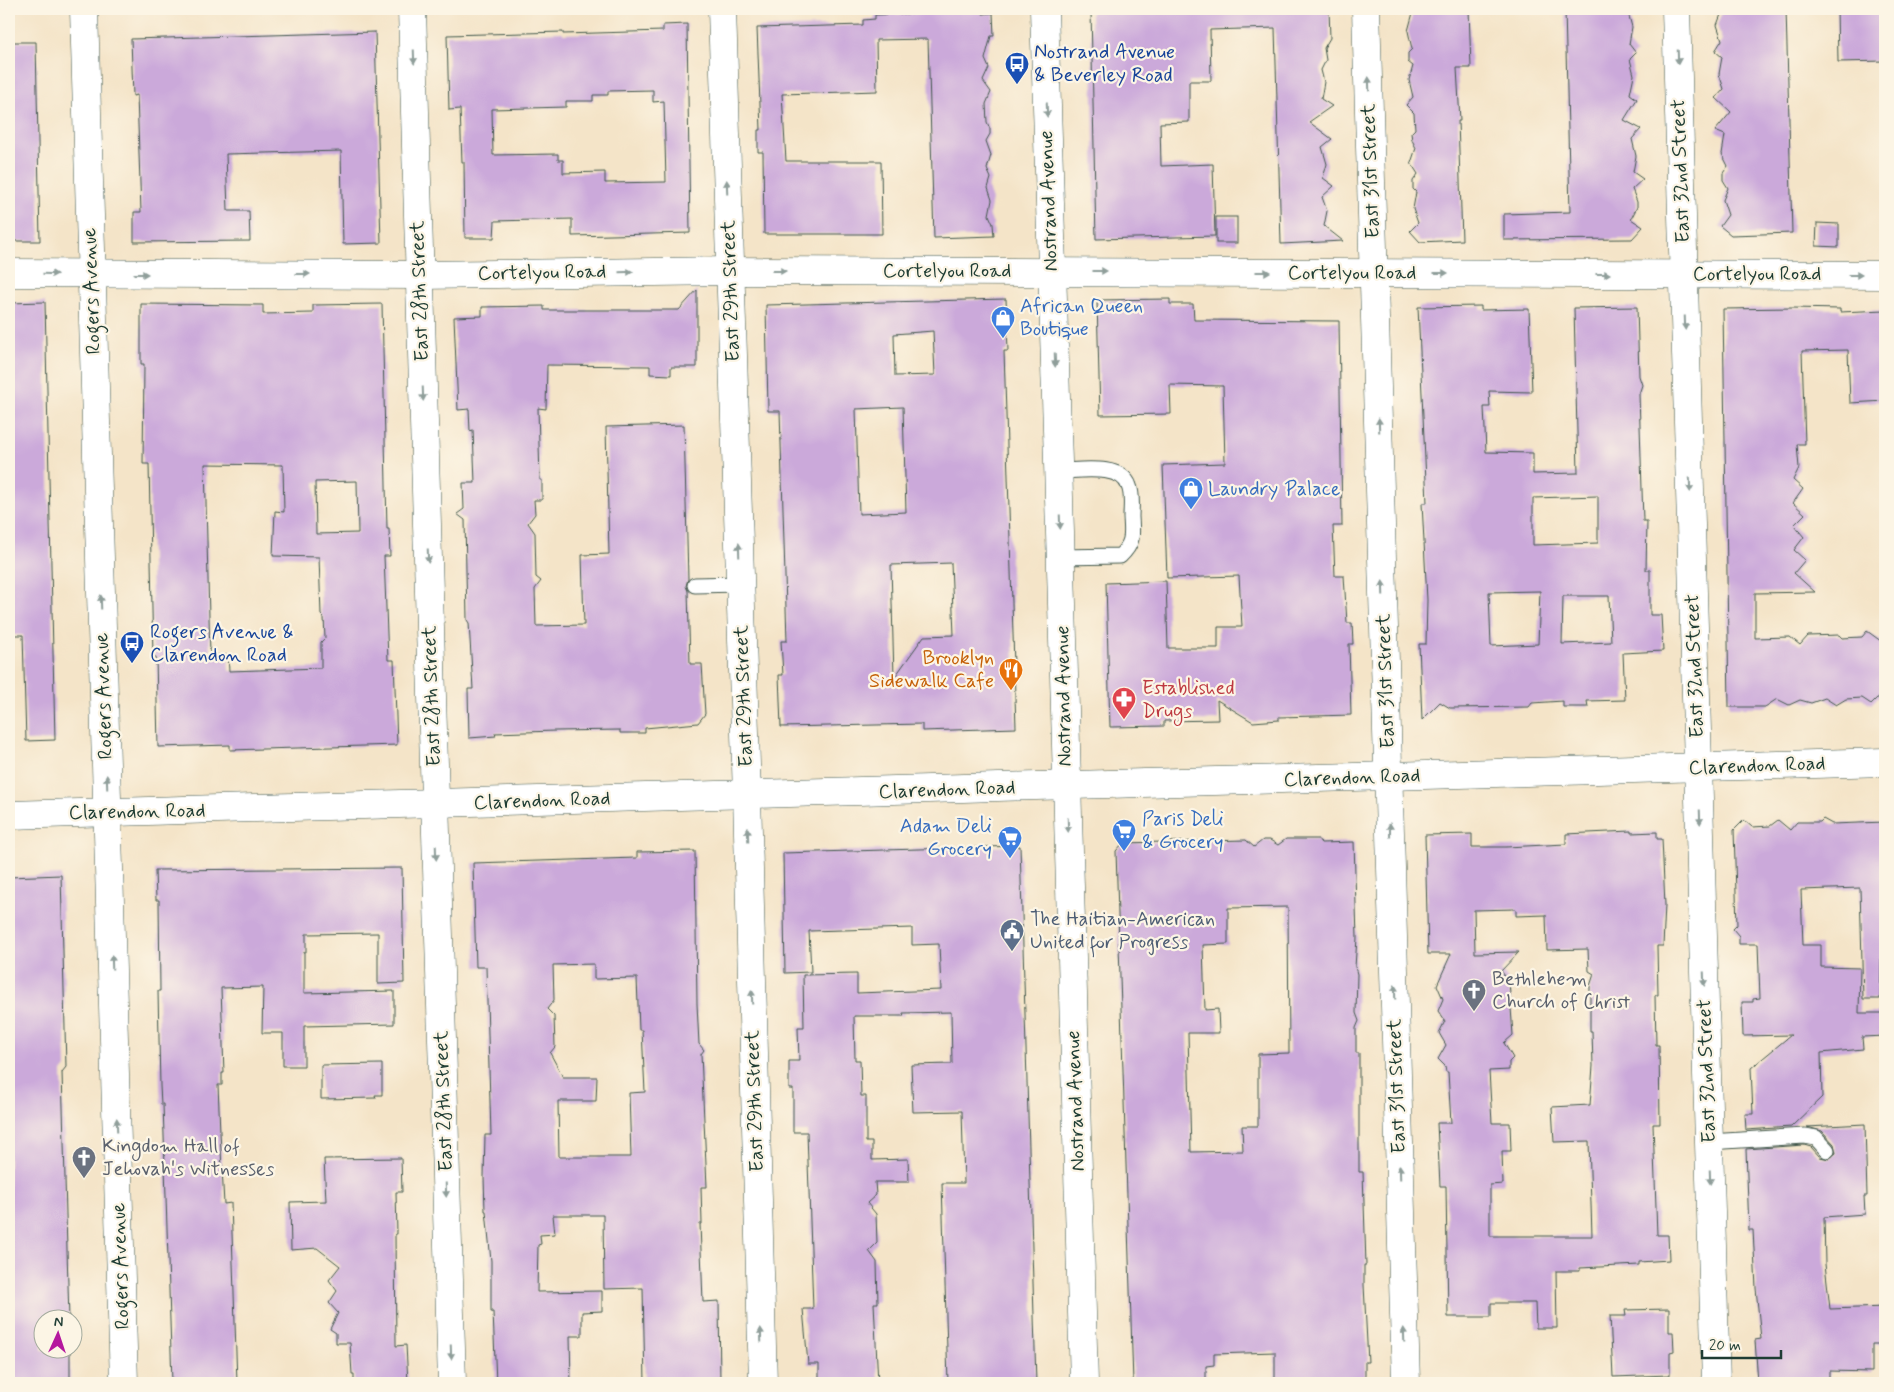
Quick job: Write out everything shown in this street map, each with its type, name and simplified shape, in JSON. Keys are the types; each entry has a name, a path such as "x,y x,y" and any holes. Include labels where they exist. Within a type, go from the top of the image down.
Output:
{"street":[{"name":"Rogers Avenue","path":"84,9 124,1383"},
{"name":"East 28th Street","path":"412,9 452,1383"},
{"name":"East 29th Street","path":"722,9 747,796 763,1383"},
{"name":"Nostrand Avenue","path":"1044,9 1084,1383"},
{"name":"East 31st Street","path":"1366,9 1406,1383"},
{"name":"East 32nd Street","path":"1676,9 1716,1383"},
{"name":"Cortelyou Road","path":"9,273 420,275 730,271 1052,271 1885,275"},
{"name":"Clarendon Road","path":"9,815 1066,787 1885,762"}],"lane":[{"path":"1058,472 1109,470 1122,476 1130,486 1132,537 1129,548 1120,556 1061,557"},
{"path":"695,585 740,584"},
{"path":"1709,1142 1805,1136 1816,1138 1827,1150"}],"building":[{"path":"1329,9 1330,38 1324,48 1326,60 1321,70 1324,82 1321,99 1332,106 1309,122 1332,139 1322,147 1327,164 1323,178 1334,186 1322,197 1327,211 1324,226 1343,241 1281,244 1275,28 1210,30 1211,81 1189,81 1189,122 1160,123 1161,166 1213,164 1215,236 1096,239 1091,11"},
{"path":"1414,9 1469,9 1471,68 1457,68 1462,240 1420,242 1410,231 1418,223 1413,209 1416,192 1413,189 1413,181 1418,174 1411,163 1416,148 1411,133 1415,129 1414,113 1406,105 1413,97 1409,80 1413,66 1408,62 1408,53 1412,49 1408,31"},
{"path":"1565,9 1627,9 1632,27 1629,44 1636,53 1630,59 1634,75 1630,94 1637,99 1624,120 1641,129 1632,139 1636,156 1633,172 1643,179 1632,189 1637,207 1631,219 1643,227 1632,239 1504,240 1504,214 1570,212"},
{"path":"1723,9 1786,9 1792,233 1731,235 1720,226 1728,215 1723,200 1728,188 1723,180 1723,173 1728,166 1722,154 1725,135 1715,131 1731,112 1716,98 1724,89 1719,74 1722,57 1715,51 1722,40 1717,25"},
{"path":"1837,9 1885,9 1885,61 1838,62"},
{"path":"983,11 983,14 993,13 994,36 991,36 985,59 989,68 983,81 991,92 986,104 990,134 986,141 991,155 987,169 991,178 988,188 992,200 989,215 993,224 994,236 934,238 928,39 876,40 877,91 782,94 786,161 881,161 882,234 764,234 763,152 758,152 758,130 761,130 757,28 863,25 863,20 875,19 875,15"},
{"path":"687,24 690,233 572,236 572,219 495,221 494,238 465,238 464,162 462,162 460,109 449,110 447,35 663,31 663,25","holes":["653,90 653,102 664,101 666,182 605,183 605,172 563,173 563,160 558,160 558,154 493,155 492,109 566,107 566,101 593,101 593,95 608,95 608,91"]},
{"path":"375,32 381,243 343,244 341,151 226,154 228,211 249,211 250,241 134,242 134,212 141,212 137,95 133,96 131,39"},
{"path":"9,42 36,42 40,241 9,241"},
{"path":"1216,217 1237,217 1237,243 1216,243"},
{"path":"1817,223 1839,224 1839,247 1816,246"},
{"path":"697,290 697,367 671,367 671,375 650,374 650,366 547,365 546,409 538,408 542,500 534,500 535,514 528,523 535,533 536,577 541,581 535,589 536,626 584,625 582,555 609,554 606,427 684,425 688,579 686,586 688,591 690,664 702,664 705,714 698,723 645,728 645,733 620,733 620,730 555,731 495,733 496,736 469,738 468,689 473,689 469,623 467,620 465,520 457,514 464,509 463,483 475,483 473,430 470,431 469,409 458,410 454,317 482,316 482,307 544,306 544,310 679,310"},
{"path":"1006,299 1008,351 1004,351 1016,728 922,731 922,724 781,727 779,675 783,675 781,641 787,641 780,411 768,411 766,305","holes":["933,331 935,375 895,376 894,334","903,407 906,512 859,514 856,409","951,563 954,635 924,636 894,678 891,565"]},
{"path":"1170,299 1170,304 1193,304 1194,320 1339,321 1342,526 1333,526 1335,576 1344,576 1347,623 1352,623 1353,644 1349,644 1351,715 1279,717 1279,720 1253,722 1217,700 1218,720 1164,721 1164,726 1110,727 1106,583 1166,581 1168,648 1218,648 1218,627 1242,627 1239,576 1167,578 1163,465 1225,463 1223,386 1170,385 1171,414 1100,415 1097,300"},
{"path":"45,302 55,740 26,741 23,635 9,635 9,303"},
{"path":"141,304 263,305 263,314 313,313 313,305 382,304 387,529 389,529 390,556 384,556 388,660 394,660 397,745 230,750 230,745 158,747 156,657 153,657 149,464 143,464 144,364 141,364","holes":["205,464 283,465 284,512 275,511 273,556 319,557 321,615 324,618 325,638 321,642 321,668 229,671 228,655 210,655","357,481 358,533 316,534 315,482"]},
{"path":"1481,306 1481,310 1529,309 1532,392 1489,391 1490,407 1484,407 1486,452 1533,453 1533,474 1578,473 1574,308 1637,307 1639,376 1642,385 1639,394 1643,521 1647,521 1646,570 1650,570 1650,615 1661,615 1663,651 1623,653 1625,700 1587,701 1588,707 1563,707 1563,701 1532,703 1529,707 1450,708 1440,702 1422,720 1419,644 1426,644 1427,600 1422,503 1427,503 1418,307","holes":["1598,496 1598,543 1533,545 1533,498","1540,591 1538,644 1491,646 1489,592","1563,596 1609,596 1611,642 1562,644"]},
{"path":"1723,309 1840,309 1840,312 1885,310 1885,401 1850,403 1848,350 1802,351 1805,444 1797,444 1799,468 1793,480 1803,489 1793,503 1805,514 1794,525 1804,537 1794,550 1805,560 1794,573 1815,592 1755,593 1755,638 1790,637 1800,645 1808,636 1839,635 1842,638 1862,637 1867,631 1885,644 1885,698 1877,698 1871,704 1862,698 1846,699 1836,705 1825,698 1811,703 1800,700 1789,705 1777,699 1765,707 1729,707"},
{"path":"1823,819 1832,824 1885,822 1885,928 1882,928 1880,999 1863,999 1860,888 1801,890 1803,945 1821,945 1821,967 1860,968 1859,1013 1885,1013 1885,1036 1862,1037 1863,1049 1821,1053 1822,1097 1791,1127 1746,1130 1745,1114 1753,1114 1751,1068 1791,1035 1743,1036 1742,1002 1753,1002 1753,999 1760,998 1758,944 1739,944 1739,936 1733,929 1737,925 1734,830 1744,820 1752,827 1770,826 1778,820 1790,830 1797,822 1820,822"},
{"path":"1631,831 1631,833 1657,832 1657,839 1662,839 1665,905 1663,946 1657,946 1658,995 1655,995 1656,1045 1659,1045 1660,1124 1653,1124 1657,1235 1668,1235 1669,1260 1639,1262 1639,1265 1580,1268 1580,1271 1556,1271 1557,1328 1536,1328 1535,1303 1491,1303 1491,1317 1448,1317 1446,1186 1440,1186 1437,1123 1451,1123 1448,1072 1446,1072 1445,1066 1438,1059 1446,1045 1439,1033 1445,1021 1438,1011 1443,999 1437,985 1451,954 1428,954 1425,835 1472,834 1472,847 1506,847 1566,844 1566,834","holes":["1516,909 1516,916 1546,915 1547,950 1588,949 1589,971 1594,974 1590,986 1590,1031 1592,1031 1593,1066 1590,1105 1552,1107 1554,1142 1589,1141 1592,1236 1490,1236 1490,1185 1503,1184 1502,1151 1511,1151 1510,1123 1492,1123 1489,1071 1509,1070 1509,1062 1513,1058 1504,1043 1513,1035 1509,981 1501,971 1519,952 1475,953 1474,910"]},
{"path":"1286,839 1318,839 1321,843 1354,842 1357,938 1355,967 1357,974 1356,1013 1359,1021 1356,1028 1356,1053 1359,1053 1359,1172 1363,1172 1366,1265 1364,1265 1364,1285 1368,1362 1365,1362 1365,1383 1275,1383 1275,1352 1214,1354 1214,1365 1206,1366 1206,1383 1133,1383 1116,851 1123,843 1246,840 1254,847 1263,840 1270,840 1278,845","holes":["1288,907 1289,1053 1258,1054 1258,1126 1242,1126 1243,1151 1191,1152 1188,1033 1219,1033 1218,1009 1205,1010 1203,945 1228,944 1228,908"]},
{"path":"1020,846 1036,1383 948,1383 942,1183 964,1183 962,1111 913,1112 911,1065 952,1064 951,1012 903,1013 904,1016 854,1016 855,1060 860,1060 861,1096 866,1096 866,1142 872,1142 872,1160 908,1159 909,1182 875,1182 876,1195 867,1203 876,1214 877,1243 869,1251 877,1262 878,1303 874,1303 878,1383 819,1383 819,1364 808,1364 803,1309 813,1309 807,1132 793,1132 793,1089 789,1089 789,1061 799,1061 798,1027 804,1027 803,975 857,974 857,993 941,990 939,944 912,945 912,928 809,931 811,972 785,973 783,853"},
{"path":"695,851 697,1004 699,1044 704,1050 701,1054 707,1187 701,1187 702,1224 700,1224 703,1302 719,1301 720,1383 645,1383 643,1288 604,1289 603,1215 553,1215 555,1234 540,1235 537,1292 602,1291 602,1311 582,1312 582,1336 570,1336 571,1383 496,1383 493,1312 491,1312 491,1261 485,1211 484,1177 485,1135 491,1135 486,967 476,967 473,863 637,858 637,852","holes":["594,964 594,979 637,978 639,1030 642,1030 645,1092 629,1093 631,1157 559,1157 558,1101 596,1101 597,1077 563,1077 550,1053 555,1047 554,1016 547,1009 554,1000 553,965"]},
{"path":"402,868 404,983 378,984 378,933 306,934 306,952 304,952 304,993 394,991 394,1024 304,1026 304,1066 283,1066 283,1033 262,1033 263,987 221,988 224,1073 222,1073 222,1085 218,1085 224,1204 231,1203 237,1383 172,1383 163,1104 161,1104 160,1086 159,900 156,900 155,870"},
{"path":"61,875 66,1067 62,1072 69,1310 32,1310 32,1360 70,1360 70,1383 9,1383 9,877"},
{"path":"382,1064 382,1095 375,1095 376,1098 321,1099 321,1065"},
{"path":"1865,1124 1867,1196 1864,1196 1865,1214 1824,1217 1825,1264 1830,1309 1885,1307 1885,1344 1872,1344 1872,1372 1829,1371 1829,1383 1758,1383 1755,1340 1761,1339 1753,1230 1749,1230 1746,1149 1804,1145 1811,1147 1820,1157 1829,1159 1836,1153 1834,1144 1822,1131 1807,1127"},
{"path":"401,1158 402,1192 396,1192 396,1346 406,1345 408,1383 354,1383 350,1343 336,1343 336,1333 330,1329 338,1313 329,1303 337,1291 329,1280 340,1266 317,1248 291,1250 290,1202 326,1201 324,1159"},
{"path":"1669,1309 1669,1332 1673,1332 1674,1351 1670,1352 1670,1375 1613,1377 1610,1316 1626,1316 1625,1310"}],"place":[{"name":"Nostrand Avenue & Beverley Road","path":"1017,85"},
{"name":"African Queen Boutique","path":"1003,339"},
{"name":"Laundry Palace","path":"1191,510"},
{"name":"Rogers Avenue & Clarendon Road","path":"132,664"},
{"name":"Brooklyn Sidewalk Cafe","path":"1011,691"},
{"name":"Established Drugs","path":"1124,720"},
{"name":"Paris Deli & Grocery","path":"1124,852"},
{"name":"Adam Deli Grocery","path":"1010,859"},
{"name":"The Haitian-American United for Progress","path":"1012,952"},
{"name":"Bethlehem Church of Christ","path":"1474,1012"},
{"name":"Kingdom Hall of Jehovah's Witnesses","path":"84,1179"}]}
